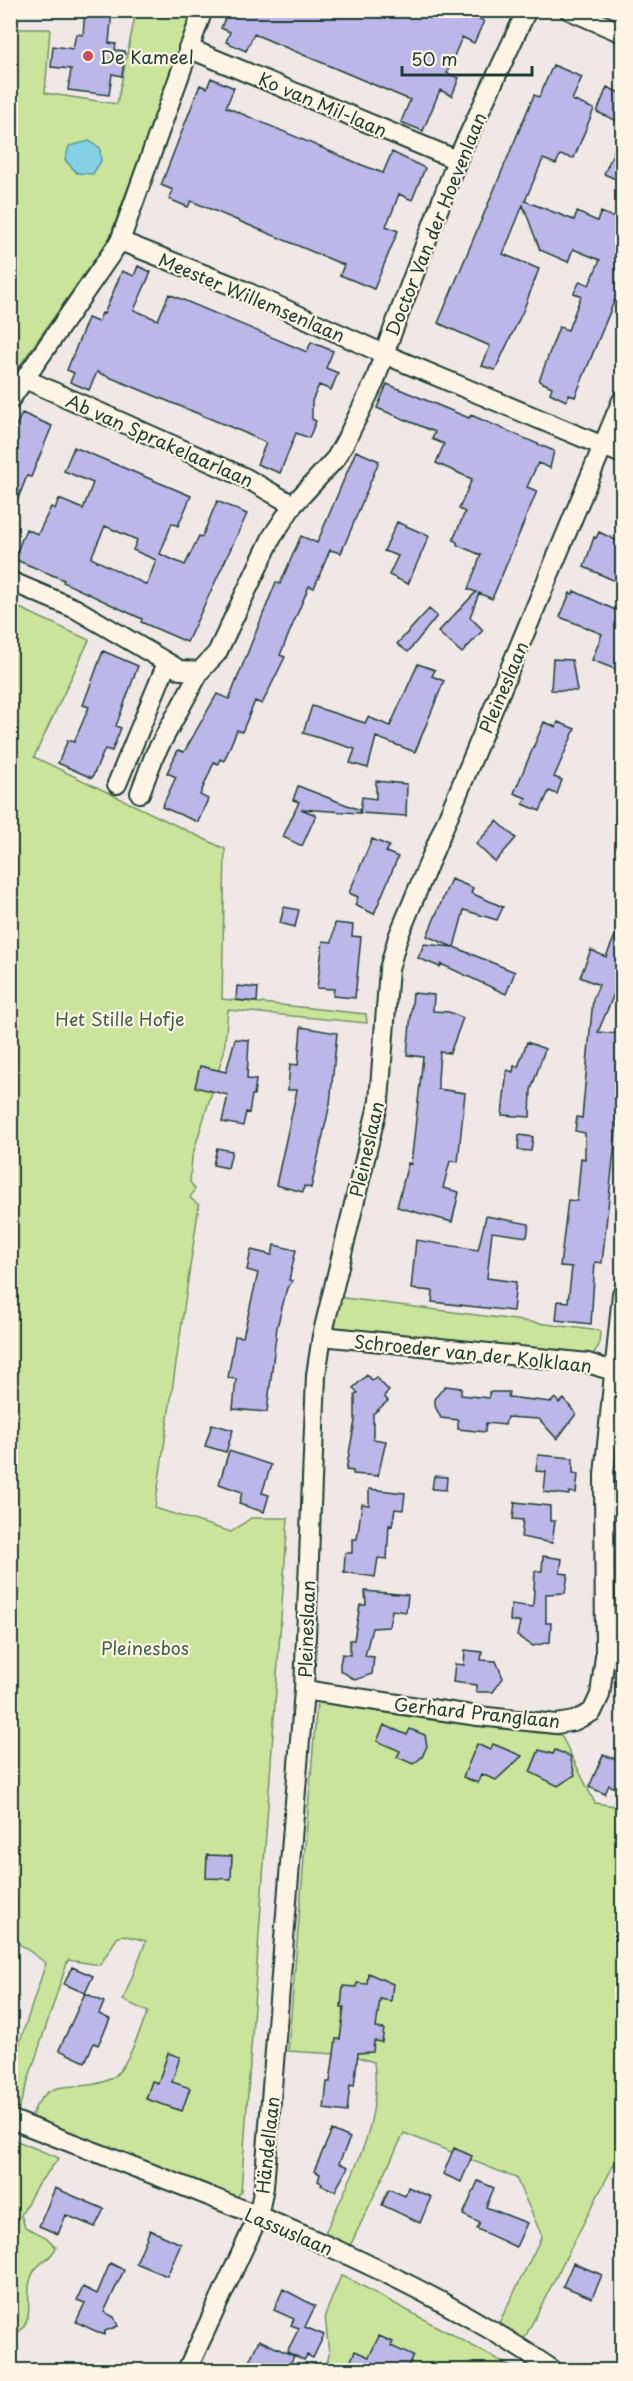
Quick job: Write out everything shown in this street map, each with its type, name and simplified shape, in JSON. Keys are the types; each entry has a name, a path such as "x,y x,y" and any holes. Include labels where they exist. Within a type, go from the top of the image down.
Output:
{"street":[{"path":"10,400 120,241 203,10"},
{"name":"Doctor Van der Hoevenlaan","path":"527,10 457,160 384,354 622,454"},
{"path":"569,10 622,33"},
{"name":"Ko van Mil-laan","path":"188,48 457,160"},
{"name":"Meester Willemsenlaan","path":"120,241 236,288 384,354"},
{"path":"140,793 155,753 200,671 217,653 260,559 293,505 336,458 375,381 384,354"},
{"name":"Ab van Sprakelaarlaan","path":"25,379 246,478 293,505"},
{"name":"Pleineslaan","path":"286,1940 304,1690 316,1375 322,1336 379,1101 389,969 398,937 622,400"},
{"path":"10,581 76,609 180,670 200,671"},
{"path":"117,784 153,692 167,663"},
{"path":"134,745 155,753"},
{"path":"618,1373 622,1294"},
{"name":"Schroeder van der Kolklaan","path":"322,1336 588,1363 618,1373"},
{"name":"Gerhard Pranglaan","path":"304,1690 478,1716 556,1724 574,1721 592,1712 600,1695 605,1656 603,1505 618,1373"},
{"name":"Händellaan","path":"187,2370 258,2217 264,2187 286,1940"},
{"name":"Lassuslaan","path":"10,2119 258,2217 394,2276 472,2317 553,2370"}],"green space":[{"path":"136,11 194,11 109,239 11,378 11,29 50,29 45,93 117,104"},
{"path":"11,604 89,640 34,757 225,849 222,999 366,1014 367,1023 228,1010 224,1052 192,1157 190,1182 195,1189 190,1198 199,1205 155,1508 231,1532 251,1518 288,1518 241,2192 237,2197 228,2199 31,2117 38,2102 46,2093 65,2087 99,2083 112,2078 123,2067 148,2012 123,2000 146,1941 123,1935 117,1938 100,1965 68,1960 18,2111 11,2108 11,2069 46,1963 18,1943 10,1943"},
{"path":"337,1297 600,1331 599,1345 593,1355 579,1355 337,1328 331,1325"},
{"path":"317,1702 431,1720 561,1735 595,1803 622,1807 622,2169 614,2164 522,2343 497,2327 542,2236 516,2178 404,2133 349,2248 323,2237 362,2152 369,2130 375,2086 374,2062 352,2055 288,2051"},
{"path":"10,2138 59,2158 36,2187 21,2215 25,2227 46,2237 56,2247 34,2271 30,2280 26,2323 11,2338"},
{"path":"341,2276 517,2370 326,2370 329,2354 325,2315"}],"water":[{"path":"89,141 100,148 101,161 93,174 77,173 65,160 69,146"}],"building":[{"name":"De Kameel","path":"85,10 112,10 109,43 116,44 115,50 125,51 122,76 112,74 109,95 68,90 71,69 51,67 53,46 73,49 76,34 83,35"},
{"path":"228,10 460,10 484,21 474,43 462,37 447,73 459,78 452,96 440,90 423,131 401,122 410,100 254,34 246,51 226,42 230,32 221,28"},
{"path":"553,65 582,77 572,100 594,109 574,158 560,155 556,164 543,159 525,201 574,220 577,212 597,221 601,212 622,221 622,282 575,397 569,395 566,401 550,393 552,387 539,381 559,327 568,330 581,296 574,293 580,281 589,285 600,260 573,249 568,262 540,250 523,205 503,254 539,269 523,311 495,370 482,366 490,346 438,323 534,95 539,97"},
{"path":"211,78 234,88 226,107 362,165 383,173 392,152 425,168 412,200 399,194 386,226 398,231 374,289 340,275 344,265 191,201 188,207 169,199 173,190 161,185 200,85 207,88"},
{"path":"607,87 622,94 622,123 597,112"},
{"path":"622,133 622,171 618,180 604,174"},
{"path":"138,266 151,272 134,310 158,320 169,294 307,352 311,342 333,351 326,368 338,373 331,390 319,385 312,401 312,419 316,421 309,438 296,433 280,473 257,464 266,443 245,433 97,372 89,390 70,382 74,373 67,370 88,318 98,322 102,313 104,314 122,271 134,276"},
{"path":"387,384 469,418 471,415 554,451 550,468 538,463 527,487 537,491 492,599 479,593 470,617 483,630 462,653 438,632 476,592 468,589 481,555 457,545 457,542 453,540 465,512 459,509 472,479 436,463 444,444 432,439 435,432 377,408"},
{"path":"22,413 52,426 31,477 27,476 11,516 10,439"},
{"path":"74,447 191,496 178,526 172,523 160,554 185,565 199,536 202,537 217,501 247,514 187,642 141,622 142,619 63,582 64,580 14,559 26,529 38,534 51,507 55,509 59,499 83,509 93,483 64,471","holes":["105,526 137,540 133,550 156,560 147,585 91,558"]},
{"path":"356,451 379,461 341,553 330,550 314,588 309,586 280,655 285,657 262,704 255,701 242,732 237,730 224,761 220,759 218,764 214,762 200,795 208,799 198,822 162,807 176,777 167,773 178,750 184,752 217,694 229,699 276,582 280,584 301,536 317,543"},
{"path":"397,522 429,536 408,584 389,575 398,556 384,551"},
{"path":"599,532 622,543 622,584 584,567 594,537 596,538"},
{"path":"574,591 622,613 622,672 592,660 602,634 560,617 570,593 573,594"},
{"path":"429,609 437,616 408,652 397,644"},
{"path":"103,651 138,666 116,726 121,728 112,751 105,749 92,778 58,763 68,740 74,742 89,707 83,705"},
{"path":"553,659 572,660 577,691 551,690"},
{"path":"418,664 435,670 432,676 444,681 415,752 376,737 368,768 350,763 355,749 303,733 312,706 365,723 368,717 390,726"},
{"path":"544,722 556,727 558,722 575,729 554,777 562,780 557,794 549,791 540,811 523,804 526,798 514,793"},
{"path":"376,781 407,784 406,816 360,813 362,797 376,799"},
{"path":"298,786 360,810 359,813 301,809 316,815 302,846 283,837 299,802 293,800"},
{"path":"497,821 516,838 495,862 476,844"},
{"path":"372,839 389,846 386,852 398,857 374,914 355,905 358,897 349,893"},
{"path":"451,879 473,888 471,893 503,907 497,920 464,910 454,947 515,972 506,994 441,964 440,967 418,958 424,944 453,947 427,936"},
{"path":"284,907 299,910 295,927 280,923"},
{"path":"622,919 622,975 598,1032 622,1034 622,1076 602,1263 595,1262 591,1324 556,1320 558,1301 568,1302 572,1267 560,1266 568,1200 577,1201 581,1158 585,1159 585,1133 575,1131 577,1117 582,1118 593,999 599,985 580,977 591,950 606,957"},
{"path":"335,923 353,925 352,936 361,937 355,998 333,996 334,989 317,988 323,941 332,942"},
{"path":"237,986 258,988 257,1002 236,1000"},
{"path":"413,993 434,995 433,1011 449,1012 463,1018 450,1053 440,1052 438,1079 438,1089 465,1093 458,1162 450,1161 443,1188 459,1192 452,1222 397,1207 408,1163 411,1164 423,1057 407,1055"},
{"path":"301,1027 337,1033 330,1104 311,1188 304,1186 303,1192 276,1185 297,1090 288,1090 290,1064 298,1065"},
{"path":"235,1039 249,1040 247,1079 256,1080 249,1113 246,1112 243,1126 222,1122 228,1095 195,1087 200,1066 226,1072"},
{"path":"527,1042 545,1049 531,1090 530,1117 502,1115 507,1070 513,1072 514,1066 518,1067"},
{"path":"519,1135 533,1137 531,1151 518,1150"},
{"path":"217,1148 232,1151 228,1168 213,1165"},
{"path":"486,1216 529,1224 527,1237 492,1232 487,1278 516,1282 513,1311 432,1302 433,1291 411,1289 416,1240 478,1250"},
{"path":"274,1245 296,1250 289,1280 293,1281 287,1288 277,1327 267,1412 233,1409 236,1379 228,1378 235,1336 243,1337 258,1273 247,1270 251,1250 272,1255"},
{"path":"367,1375 372,1380 376,1377 389,1391 384,1396 388,1401 373,1414 373,1439 386,1441 378,1476 353,1474 353,1471 346,1470 355,1421 355,1395 358,1393 353,1388"},
{"path":"445,1386 461,1388 461,1395 489,1398 489,1392 509,1392 508,1397 551,1402 555,1398 559,1403 564,1399 576,1414 557,1439 539,1419 507,1417 505,1425 486,1423 485,1432 458,1429 458,1420 441,1418 435,1406 435,1398"},
{"path":"212,1424 233,1430 226,1452 205,1446"},
{"path":"229,1451 271,1465 262,1493 269,1495 264,1512 239,1504 242,1492 219,1484"},
{"path":"538,1455 573,1458 573,1473 578,1474 576,1493 569,1492 569,1495 544,1492 546,1472 536,1471"},
{"path":"434,1476 447,1477 446,1490 432,1489"},
{"path":"369,1489 405,1493 403,1510 395,1509 392,1526 389,1525 387,1559 378,1558 375,1577 344,1572 345,1553 352,1553 352,1539 357,1539 362,1504 369,1505"},
{"path":"515,1502 550,1506 550,1521 555,1521 552,1543 521,1537 523,1520 513,1519"},
{"path":"543,1556 562,1559 560,1573 568,1574 565,1593 546,1594 546,1623 551,1623 550,1642 533,1646 517,1636 520,1622 510,1621 511,1604 533,1607 535,1571 542,1571"},
{"path":"365,1591 408,1595 406,1612 392,1610 389,1627 372,1628 365,1656 374,1657 372,1674 355,1680 340,1670 340,1664 342,1654 350,1655 350,1640 354,1640 360,1605 366,1605"},
{"path":"465,1650 482,1652 481,1660 496,1661 503,1678 493,1692 476,1692 476,1685 453,1682 455,1664 464,1665"},
{"path":"384,1725 407,1735 410,1729 425,1735 427,1746 422,1757 413,1764 397,1757 400,1751 377,1741"},
{"path":"477,1744 490,1750 493,1744 522,1756 496,1780 481,1774 478,1783 463,1777"},
{"path":"539,1750 553,1754 555,1750 570,1756 575,1775 558,1786 530,1772"},
{"path":"603,1755 622,1761 622,1791 609,1785 605,1794 589,1787"},
{"path":"207,1855 232,1856 231,1879 206,1878"},
{"path":"72,1967 93,1976 85,1993 64,1984"},
{"path":"368,1973 393,1984 391,2001 380,1999 376,2028 384,2029 382,2042 374,2041 373,2052 358,2053 354,2086 350,2085 347,2112 324,2109 336,2039 340,2039 344,2007 341,2007 343,1986 356,1987 357,1983 367,1984"},
{"path":"85,1993 104,2002 99,2014 110,2019 98,2045 94,2043 85,2062 59,2050"},
{"path":"168,2053 180,2057 172,2082 190,2088 182,2111 146,2099 152,2081 158,2083"},
{"path":"332,2130 350,2138 339,2163 348,2167 335,2191 321,2185 322,2183 318,2181 320,2174 314,2171"},
{"path":"454,2148 472,2156 461,2182 443,2174"},
{"path":"478,2181 494,2188 486,2207 527,2223 516,2247 477,2229 480,2223 463,2215"},
{"path":"408,2187 431,2197 420,2223 382,2205 389,2189 405,2196"},
{"path":"55,2188 104,2209 95,2227 66,2215 58,2234 39,2226"},
{"path":"150,2230 181,2244 167,2276 136,2263"},
{"path":"110,2263 124,2270 104,2312 114,2317 118,2326 105,2331 104,2335 76,2322 85,2303 77,2300 83,2287 97,2294"},
{"path":"573,2263 602,2275 592,2298 563,2286"},
{"path":"283,2289 315,2306 305,2327 324,2335 313,2358 307,2355 304,2360 287,2352 299,2328 291,2325 294,2319 274,2310"},
{"path":"379,2336 393,2342 391,2346 413,2356 406,2370 361,2370 349,2365 355,2351 369,2357"},
{"path":"259,2340 294,2356 287,2370 245,2370"}],"place":[{"name":"De Kameel","path":"88,56"}],"park label":[{"name":"Het Stille Hofje","path":"120,1018"},
{"name":"Pleinesbos","path":"145,1647"}]}
